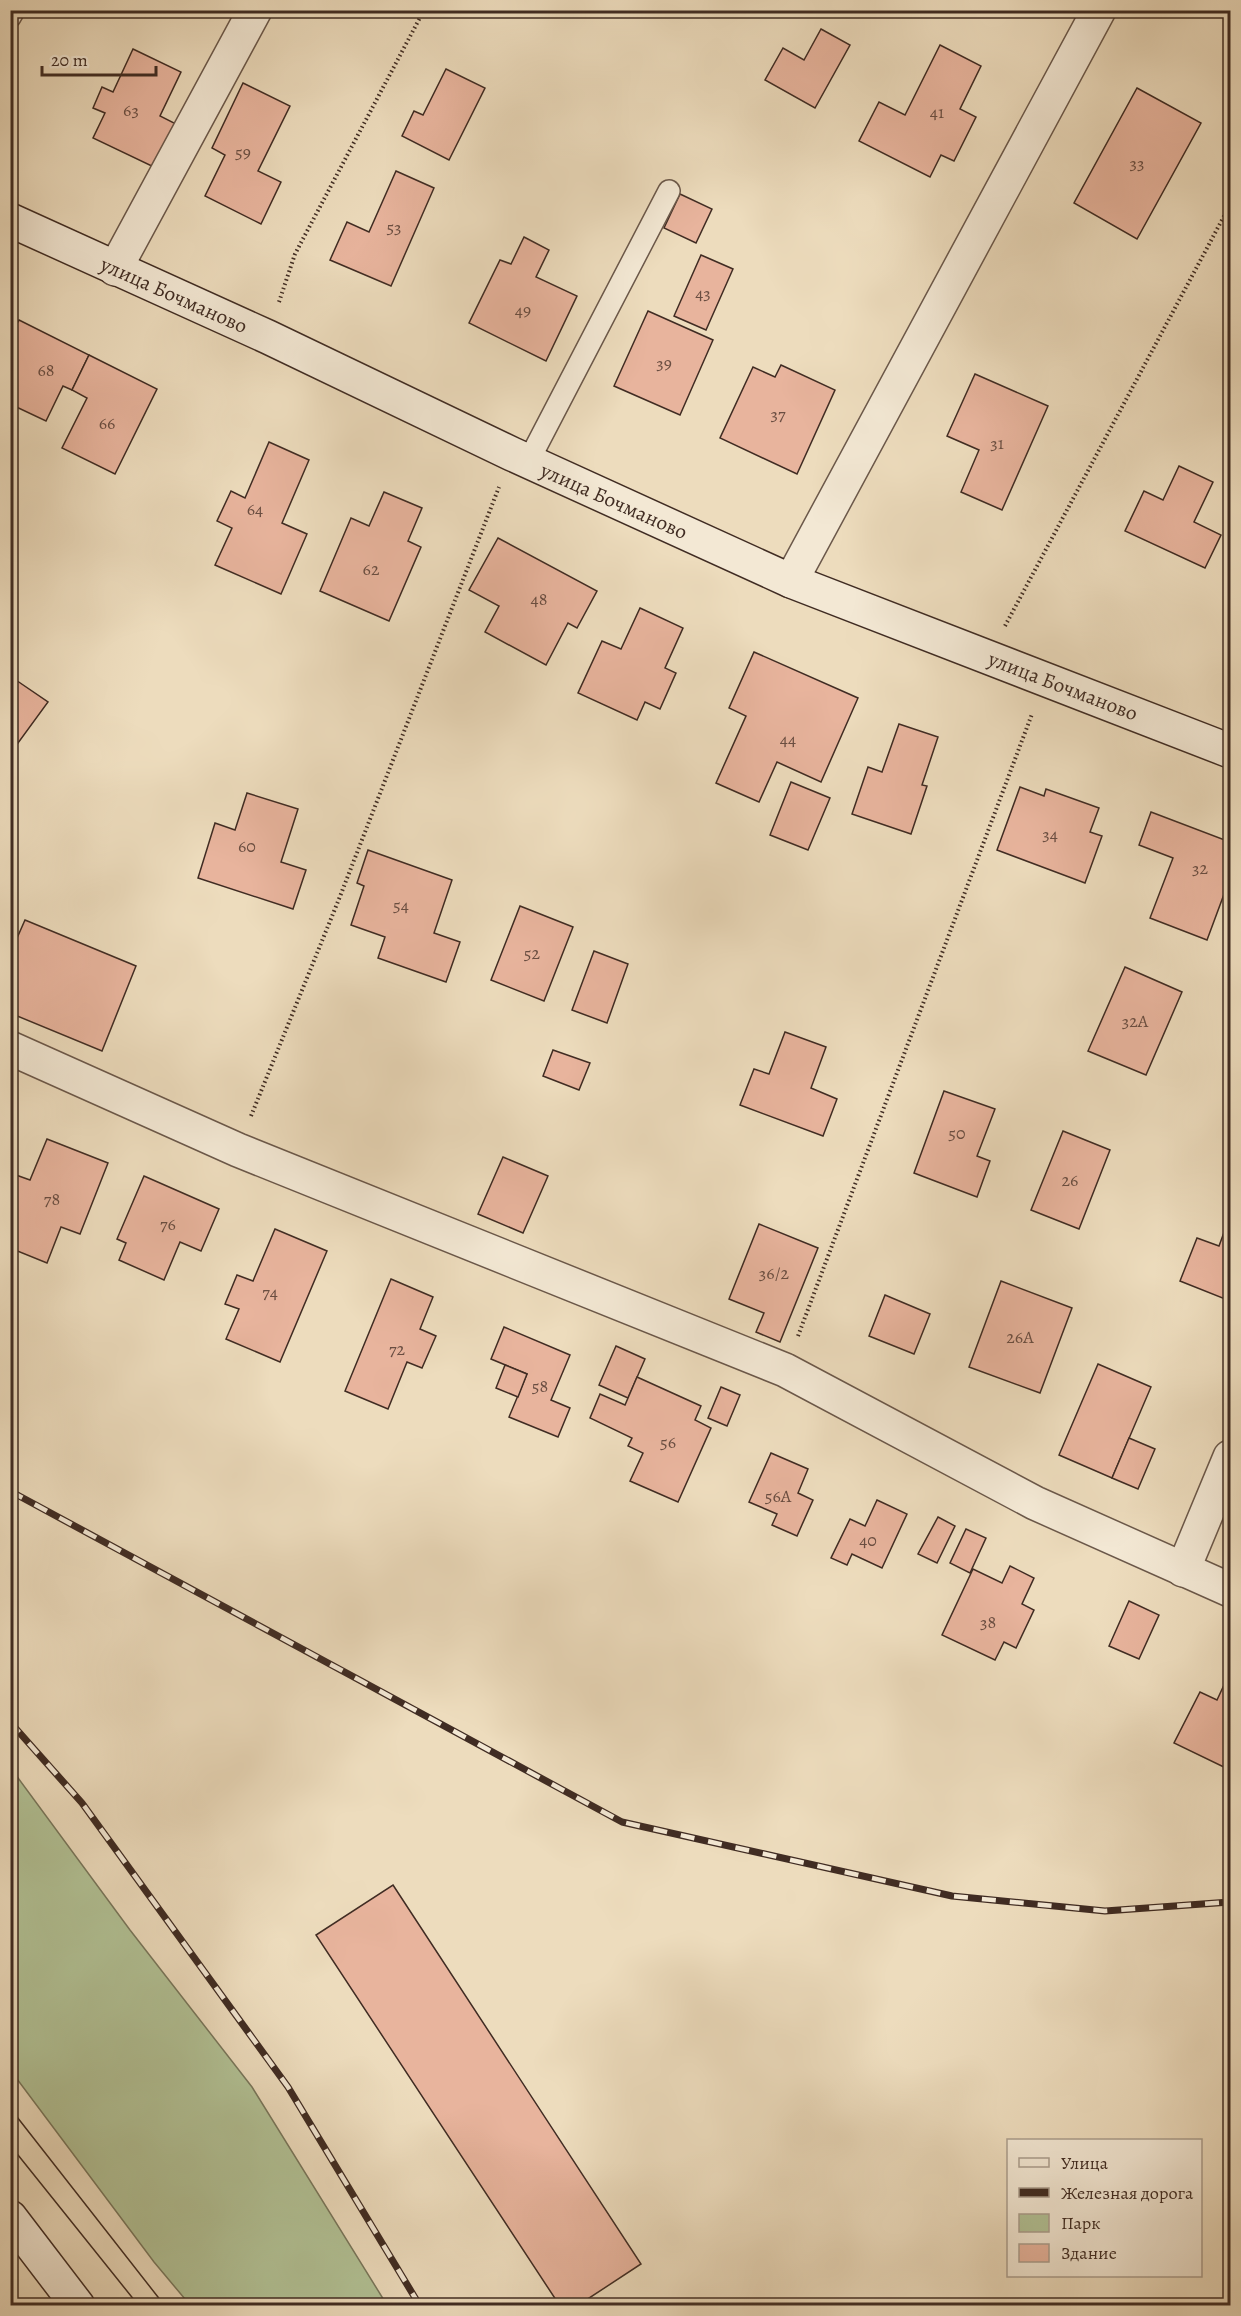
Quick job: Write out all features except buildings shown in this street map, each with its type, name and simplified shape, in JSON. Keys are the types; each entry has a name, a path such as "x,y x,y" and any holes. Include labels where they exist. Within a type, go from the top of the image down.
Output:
{"street":[{"path":"115,269 255,10"},
{"path":"791,581 1099,10"},
{"name":"улица Бочманово","path":"10,220 268,337 520,458 791,581 1230,751"},
{"path":"10,1048 238,1150 785,1370 1035,1503 1230,1590"},
{"path":"1183,1570 1230,1457"},
{"path":"10,2217 78,2306"}],"lane":[{"path":"10,16 14,10"},
{"path":"520,458 669,190"}],"path":[{"path":"268,337 295,254 424,10"},
{"path":"988,658 1230,205"},
{"path":"238,1150 520,458"},
{"path":"785,1370 1045,678"}],"green space":[{"path":"10,1767 130,1930 252,2087 387,2305 190,2305 154,2262 11,2071"}],"tram line":[{"path":"10,2108 165,2306"},
{"path":"10,2145 139,2306"}],"railway":[{"path":"10,1491 622,1822 952,1896 1105,1911 1230,1902"},
{"path":"10,1722 82,1803 288,2087 420,2306"}]}
